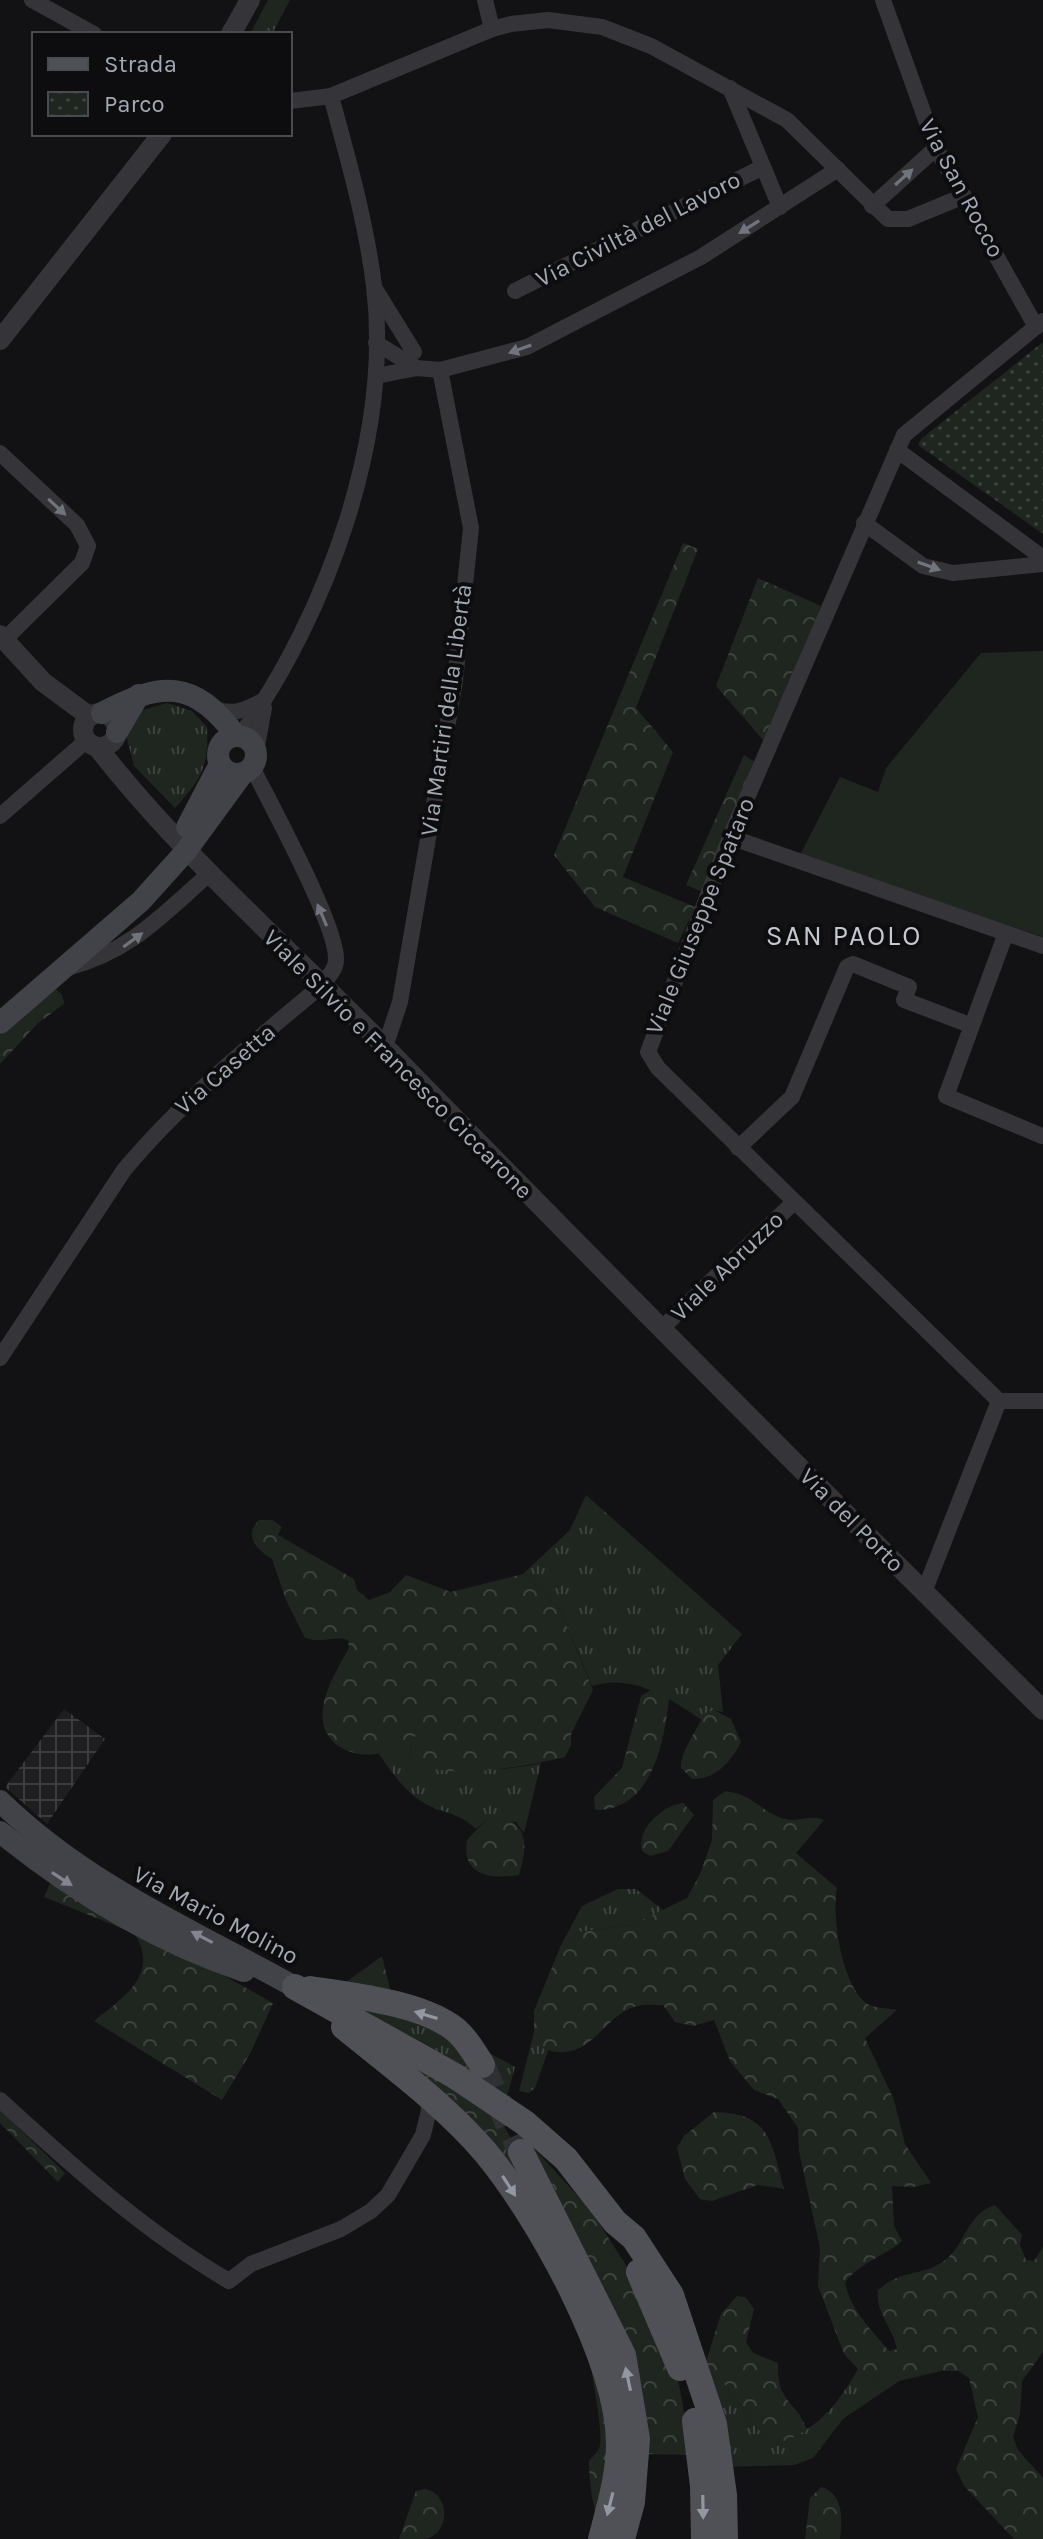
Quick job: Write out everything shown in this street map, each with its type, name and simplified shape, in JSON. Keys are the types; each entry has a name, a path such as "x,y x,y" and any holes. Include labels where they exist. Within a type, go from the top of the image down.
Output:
{"main road":[{"path":"99,732 139,695 175,688 207,705 238,754"},
{"path":"0,1023 118,923 164,877 238,754"},
{"path":"0,1006 148,875 196,815 238,754"},
{"name":"Via Mario Molino","path":"0,1801 54,1849 116,1892 295,1987"},
{"name":"Via Mario Molino","path":"0,1832 46,1869 99,1903 198,1956 295,1987"},
{"path":"295,1987 351,1995 440,2019 459,2032 482,2065"},
{"path":"295,1987 427,2095 460,2126 505,2179 540,2233 604,2364 619,2441 613,2495 601,2539"},
{"path":"295,1987 455,2076 525,2123 566,2159 615,2222 634,2238 671,2295 714,2424 724,2495 725,2539"},
{"path":"521,2152 623,2355 637,2439 632,2502 622,2539"},
{"path":"615,2222 679,2363 697,2431 704,2539"}],"street":[{"path":"32,0 90,32"},
{"path":"232,32 250,0"},
{"path":"485,0 492,29"},
{"name":"Via San Rocco","path":"883,0 936,148 1039,324"},
{"path":"292,101 331,96 492,29 548,20 602,27 651,46 787,120 888,219 897,221 964,196"},
{"path":"730,88 761,168 780,207"},
{"path":"238,754 324,584 352,508 376,376 374,288 365,231 331,96"},
{"path":"0,340 160,136"},
{"path":"872,206 936,148"},
{"name":"Via Civiltà del Lavoro","path":"515,291 761,168"},
{"path":"376,343 440,370 527,347 701,257 838,169"},
{"path":"374,288 416,360"},
{"name":"Viale Giuseppe Spataro","path":"999,1401 793,1203 658,1068 648,1052 730,837 904,435 1039,324"},
{"path":"376,376 416,360"},
{"name":"Via Martiri della Libertà","path":"385,1047 400,1002 455,681 471,528 440,370"},
{"path":"897,450 1043,561"},
{"path":"0,453 77,525 88,546 82,563 2,637 43,682 99,732 0,816"},
{"path":"864,523 923,566 938,570 953,573 1043,561"},
{"path":"207,705 228,713 240,712 266,699"},
{"name":"Viale Silvio e Francesco Ciccarone","path":"99,732 140,795 206,870 385,1047 661,1329"},
{"name":"Via Casetta","path":"0,1358 124,1170 147,1142 197,1090 321,986 334,969 336,946 297,856 238,754"},
{"path":"730,837 1043,946"},
{"path":"62,970 106,957 128,944 206,870"},
{"path":"1006,933 946,1096 1042,1136"},
{"path":"738,1148 792,1097 847,967 853,964 909,987 904,1000 962,1022"},
{"name":"Viale Abruzzo","path":"661,1329 793,1203"},
{"name":"Via del Porto","path":"661,1329 1043,1710"},
{"path":"924,1592 999,1401 1043,1401"},
{"path":"0,2100 63,2158 176,2249 229,2281 251,2264 275,2252 357,2222 388,2195 423,2135 429,2110 427,2095"},
{"path":"423,2135 445,2125 460,2126"}],"shaded area":[{"path":"64,1709 105,1739 47,1824 5,1787"}],"green space":[{"path":"268,0 290,0 273,32 251,32"},
{"path":"1043,342 1043,534 918,445 921,439"},
{"path":"683,543 698,549 636,708 673,752 623,877 695,907 678,943 595,907 554,855"},
{"path":"758,578 821,606 764,741 716,686"},
{"path":"1043,651 1043,937 800,855 840,777 878,792 886,768 981,653"},
{"path":"167,703 192,711 207,727 202,772 175,808 134,766 126,734 143,710"},
{"path":"744,755 757,763 703,892 686,885"},
{"path":"54,987 62,995 64,1004 38,1023 0,1064 0,1035"},
{"path":"586,1495 742,1634 718,1665 723,1712 713,1710 702,1720 664,1696 636,1685 607,1683 592,1686 560,1609 523,1574 570,1530"},
{"path":"259,1520 272,1520 282,1527 278,1535 354,1579 357,1590 369,1600 390,1592 406,1575 451,1592 523,1574 560,1609 593,1690 571,1734 571,1745 565,1757 508,1768 461,1771 422,1766 409,1759 411,1745 420,1736 375,1754 357,1754 340,1747 329,1737 323,1712 330,1685 349,1648 348,1640 305,1638 286,1600 272,1559 261,1551 252,1537"},
{"path":"651,1690 669,1698 663,1735 652,1771 630,1799 614,1807 595,1810 594,1797 622,1768 641,1696"},
{"path":"714,1710 731,1719 741,1742 715,1773 692,1779 681,1768 683,1755 705,1713"},
{"path":"407,1736 421,1736 411,1745 409,1758 435,1768 473,1771 541,1763 524,1833 516,1822 487,1819 476,1829 460,1818 423,1803 402,1784 379,1754"},
{"path":"725,1791 744,1796 785,1819 824,1820 796,1853 837,1888 840,1949 850,1981 858,1994 869,2005 897,2010 865,2038 894,2100 905,2144 931,2183 913,2187 892,2186 894,2226 902,2241 857,2270 845,2283 862,2319 889,2351 897,2349 879,2306 878,2290 902,2276 941,2263 956,2249 977,2216 995,2205 1022,2235 1020,2245 1026,2260 1034,2261 1043,2247 1043,2352 1022,2381 1020,2414 1013,2437 1018,2450 1043,2478 1043,2539 1014,2539 964,2486 956,2469 978,2417 969,2378 958,2371 941,2371 899,2381 878,2381 858,2369 844,2354 818,2286 820,2248 799,2151 798,2128 778,2099 754,2090 730,2061 714,2020 693,2026 675,2022 663,2005 640,2005 624,2011 585,2045 560,2052 544,2049 534,2032 534,2011 561,1945 579,1932 632,1925 687,1898 700,1874 712,1840 713,1800"},
{"path":"683,1803 694,1815 668,1851 650,1856 642,1851 641,1843 647,1827 667,1808"},
{"path":"501,1816 511,1821 522,1833 524,1848 519,1875 481,1873 469,1862 467,1840 487,1819"},
{"path":"52,1879 273,2003 251,2052 222,2100 94,2021 135,1984 143,1961 141,1948 134,1933 44,1897"},
{"path":"618,1889 636,1889 663,1910 632,1925 579,1932 561,1945 582,1906"},
{"path":"382,1956 392,1997 342,1985"},
{"path":"341,2002 423,2021 454,2042 469,2058 482,2080"},
{"path":"534,2032 548,2051 535,2088 529,2093 519,2091"},
{"path":"480,2048 515,2067 507,2097 495,2087"},
{"path":"407,2057 495,2110 518,2151 516,2179 434,2099"},
{"path":"0,2110 65,2173 58,2182 0,2123"},
{"path":"714,2112 748,2118 758,2125 771,2145 784,2189 758,2185 712,2201 700,2199 685,2179 677,2148 684,2136"},
{"path":"527,2141 590,2209 629,2270 675,2364 692,2455 645,2454"},
{"path":"737,2296 746,2298 754,2309 746,2342 753,2353 778,2363 780,2387 807,2430 786,2441 766,2439 724,2384 704,2368 721,2314"},
{"path":"704,2368 724,2384 766,2439 796,2434 821,2419 858,2369 878,2381 899,2381 843,2419 813,2458 794,2465 724,2467"},
{"path":"596,2371 613,2457 596,2515 589,2461 598,2450 601,2439 592,2373"},
{"path":"821,2487 829,2490 838,2501 840,2539 805,2539 810,2498"},
{"path":"425,2489 433,2492 443,2505 440,2529 426,2539 399,2539 416,2491"}],"tunnel":[{"path":"482,2065 521,2152"}],"district":[{"name":"SAN PAOLO","path":"844,935"}]}
